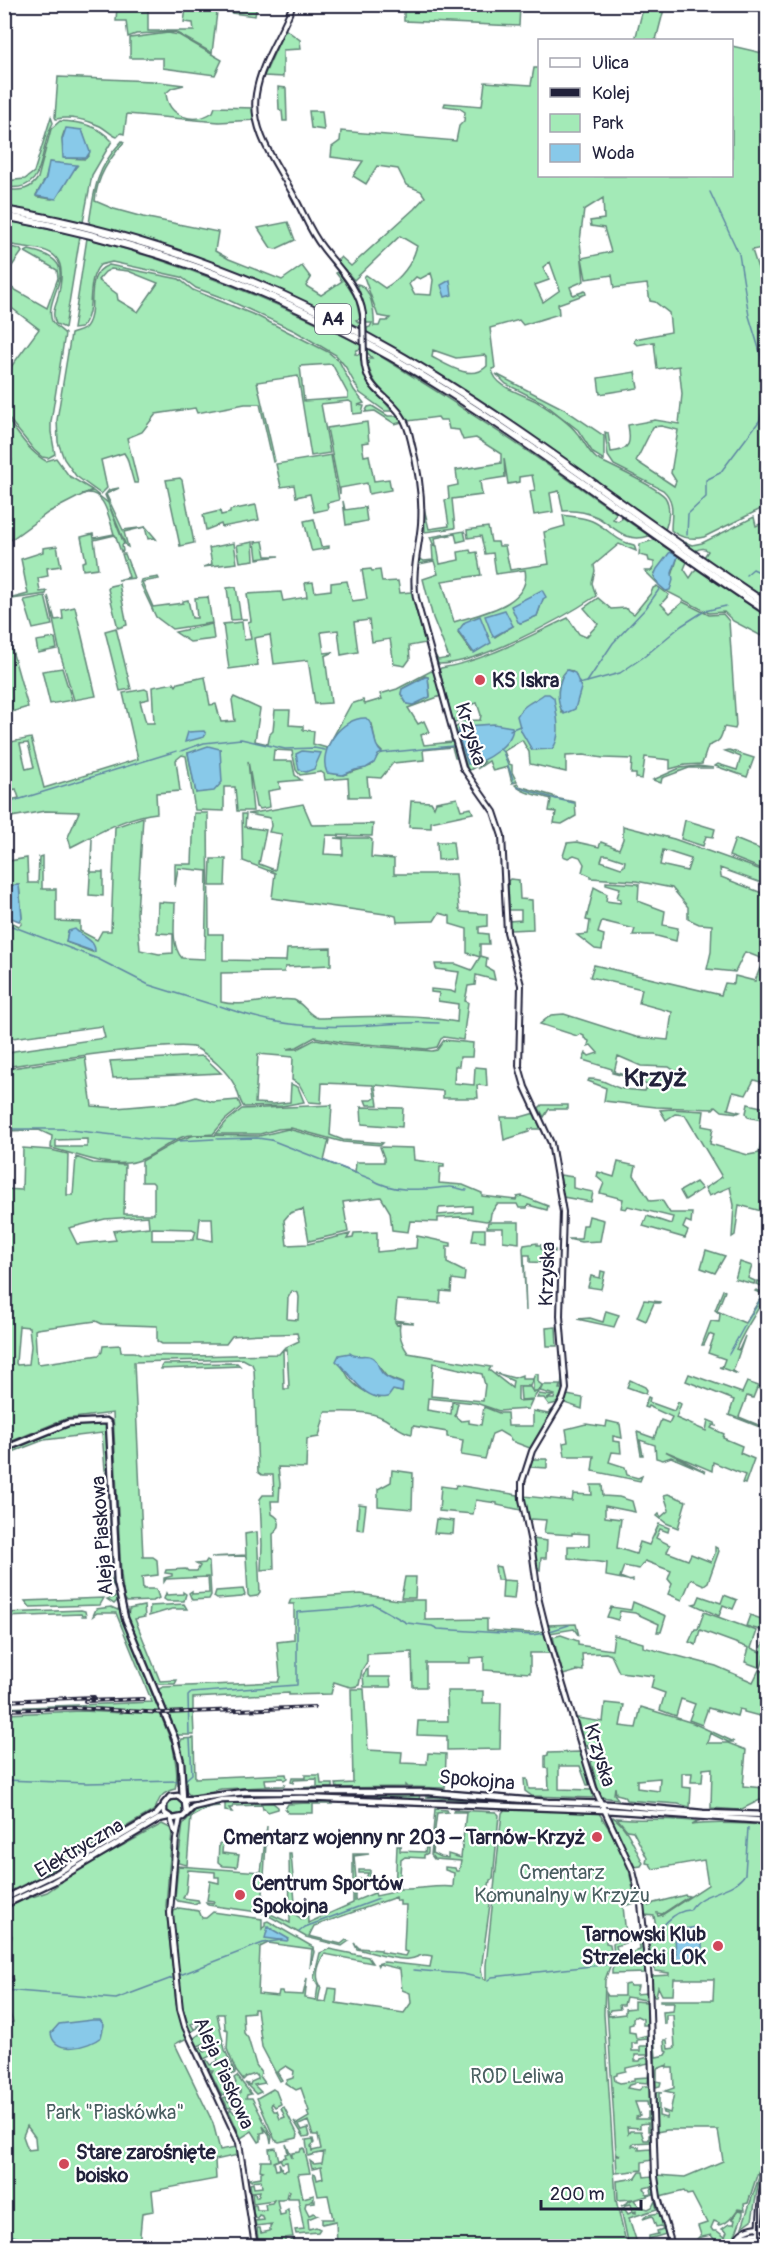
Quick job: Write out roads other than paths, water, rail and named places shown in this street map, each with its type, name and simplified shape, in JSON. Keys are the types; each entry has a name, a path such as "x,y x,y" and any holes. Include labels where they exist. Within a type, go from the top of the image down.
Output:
{"highway":[{"name":"A4","path":"4,210 69,223 157,247 231,274 304,305 358,332 431,374 768,612"},
{"name":"A4","path":"4,216 88,234 168,258 253,289 318,318 389,356 441,388 624,510"},
{"name":"A4","path":"701,563 768,604"}],"main road":[{"name":"Aleja Piaskowa","path":"4,1449 60,1426 77,1422 106,1421 109,1423 117,1582 126,1618 174,1738 181,1762 184,1800"},
{"path":"173,1796 184,1800 186,1811 180,1818 169,1818 163,1807 167,1799 173,1796 181,1779"},
{"name":"Spokojna","path":"184,1800 244,1792 429,1791 703,1813 768,1815"},
{"path":"425,1802 424,1794 429,1791"},
{"name":"Spokojna","path":"186,1811 200,1804 250,1798 324,1798 604,1810 768,1821"},
{"name":"Elektryczna","path":"4,1899 57,1873 156,1815 163,1807"},
{"name":"Elektryczna","path":"4,1905 52,1882 159,1819 169,1818"}],"street":[{"name":"Krzyska","path":"293,4 272,47 258,86 256,105 259,122 272,159 294,195 311,232 356,291 363,314 364,359 370,383 378,394 398,411 408,428 422,501 415,578 416,598 463,768 490,807 503,839 507,932 520,985 518,1050 520,1070 525,1087 551,1143 564,1226 560,1317 566,1389 563,1399 532,1451 522,1482 522,1498 541,1610 600,1803 633,1870 645,1931 649,1979 655,2176 658,2198 672,2247"},
{"path":"610,1823 611,1818 619,1811"},
{"name":"Aleja Piaskowa","path":"169,1818 174,1826 176,1839"},
{"name":"Aleja Piaskowa","path":"180,1818 170,1913 180,2009 185,2027 239,2143 255,2247"},
{"path":"758,2247 768,2158"},
{"path":"765,2247 768,2199"},
{"path":"734,2245 736,2237 747,2229 765,2227"},
{"path":"734,2245 745,2235 765,2233"}],"water":[{"path":"66,128 82,130 90,152 86,158 63,158 62,140"},
{"path":"49,162 77,165 56,199 36,196 46,178"},
{"path":"450,280 452,295 445,297 441,285"},
{"path":"670,552 678,556 672,573 673,580 670,590 666,591 654,576"},
{"path":"542,590 546,597 543,599 537,616 521,623 518,622 511,606"},
{"path":"505,610 513,626 493,637 485,616"},
{"path":"480,616 491,643 474,653 458,631 465,622"},
{"path":"567,670 575,673 581,688 575,709 564,714 559,704 558,692"},
{"path":"428,677 430,697 413,705 407,704 401,694 402,689"},
{"path":"544,694 549,694 554,698 558,725 557,738 552,749 532,750 521,731 517,716 526,706"},
{"path":"366,718 372,726 376,745 382,753 378,755 374,763 366,768 343,775 327,773 326,755 334,736 348,723"},
{"path":"494,724 512,727 509,739 489,757 474,764 468,764 458,735 459,729 465,726"},
{"path":"204,731 206,734 204,737 185,742 188,732"},
{"path":"208,746 220,749 222,782 214,791 196,793 188,753"},
{"path":"302,751 321,753 314,769 306,772 299,770 296,754"},
{"path":"19,885 22,918 19,921 4,915 5,886"},
{"path":"75,929 93,944 95,952 66,942 68,931"},
{"path":"350,1353 355,1356 374,1358 384,1375 403,1384 402,1392 393,1390 388,1397 379,1397 365,1391 336,1361 339,1355"},
{"path":"268,1927 289,1939 287,1941 265,1938"},
{"path":"696,1927 701,1932 703,1956 698,1961 680,1963 676,1958 675,1935 685,1929"},
{"path":"100,2020 104,2025 101,2037 89,2044 73,2047 58,2045 51,2033 59,2024"}],"waterway":[{"path":"687,535 688,514 706,497 706,480 720,473 760,420 767,392 760,352 749,316 739,254 710,192"},
{"path":"746,575 753,569 768,576"},
{"path":"578,684 587,682 613,643 646,608 660,588"},
{"path":"705,611 726,606"},
{"path":"587,682 620,673 703,612"},
{"path":"510,730 520,726"},
{"path":"181,751 204,743 241,739 285,749 325,750"},
{"path":"382,753 453,746"},
{"path":"499,748 503,752 514,782"},
{"path":"4,804 177,751"},
{"path":"517,787 574,803"},
{"path":"4,923 98,959 149,985 217,1006"},
{"path":"220,1006 271,1021 303,1025 366,1026 439,1023"},
{"path":"4,1129 62,1129 176,1140"},
{"path":"178,1141 214,1139"},
{"path":"217,1139 271,1140 390,1187 400,1189 451,1187 467,1190"},
{"path":"746,1323 765,1292"},
{"path":"729,1354 745,1325"},
{"path":"189,1734 188,1696 191,1693 297,1685 297,1613 299,1612 373,1604 407,1623 432,1626 438,1629 532,1635 544,1633"},
{"path":"550,1631 569,1625"},
{"path":"184,1781 192,1774 190,1739"},
{"path":"4,1780 87,1783 177,1781"},
{"path":"650,1943 672,1917 690,1910 701,1899 732,1885 745,1874 748,1828"},
{"path":"299,1932 305,1927 379,1899"},
{"path":"180,1975 263,1943 282,1940"},
{"path":"488,1980 492,1977 610,1964"},
{"path":"413,1970 463,1974 480,1978"},
{"path":"4,1990 116,1999 172,1978"},
{"path":"4,2234 52,2246"}],"railway":[{"path":"4,1701 94,1697"},
{"path":"85,1701 143,1699"},
{"path":"4,1710 74,1708 164,1713 314,1707"}],"place":[{"name":"KS Iskra","path":"480,680"},
{"name":"Cmentarz wojenny nr 203 – Tarnów-Krzyż","path":"597,1837"},
{"name":"Centrum Sportów Spokojna","path":"240,1895"},
{"name":"Tarnowski Klub Strzelecki LOK","path":"718,1946"},
{"name":"Stare zarośnięte boisko","path":"64,2164"}],"district":[{"name":"Krzyż","path":"655,1078"}],"park label":[{"name":"Cmentarz Komunalny w Krzyżu","path":"562,1884"},
{"name":"ROD Leliwa","path":"517,2076"},
{"name":"Park \"Piaskówka\"","path":"115,2112"}]}
